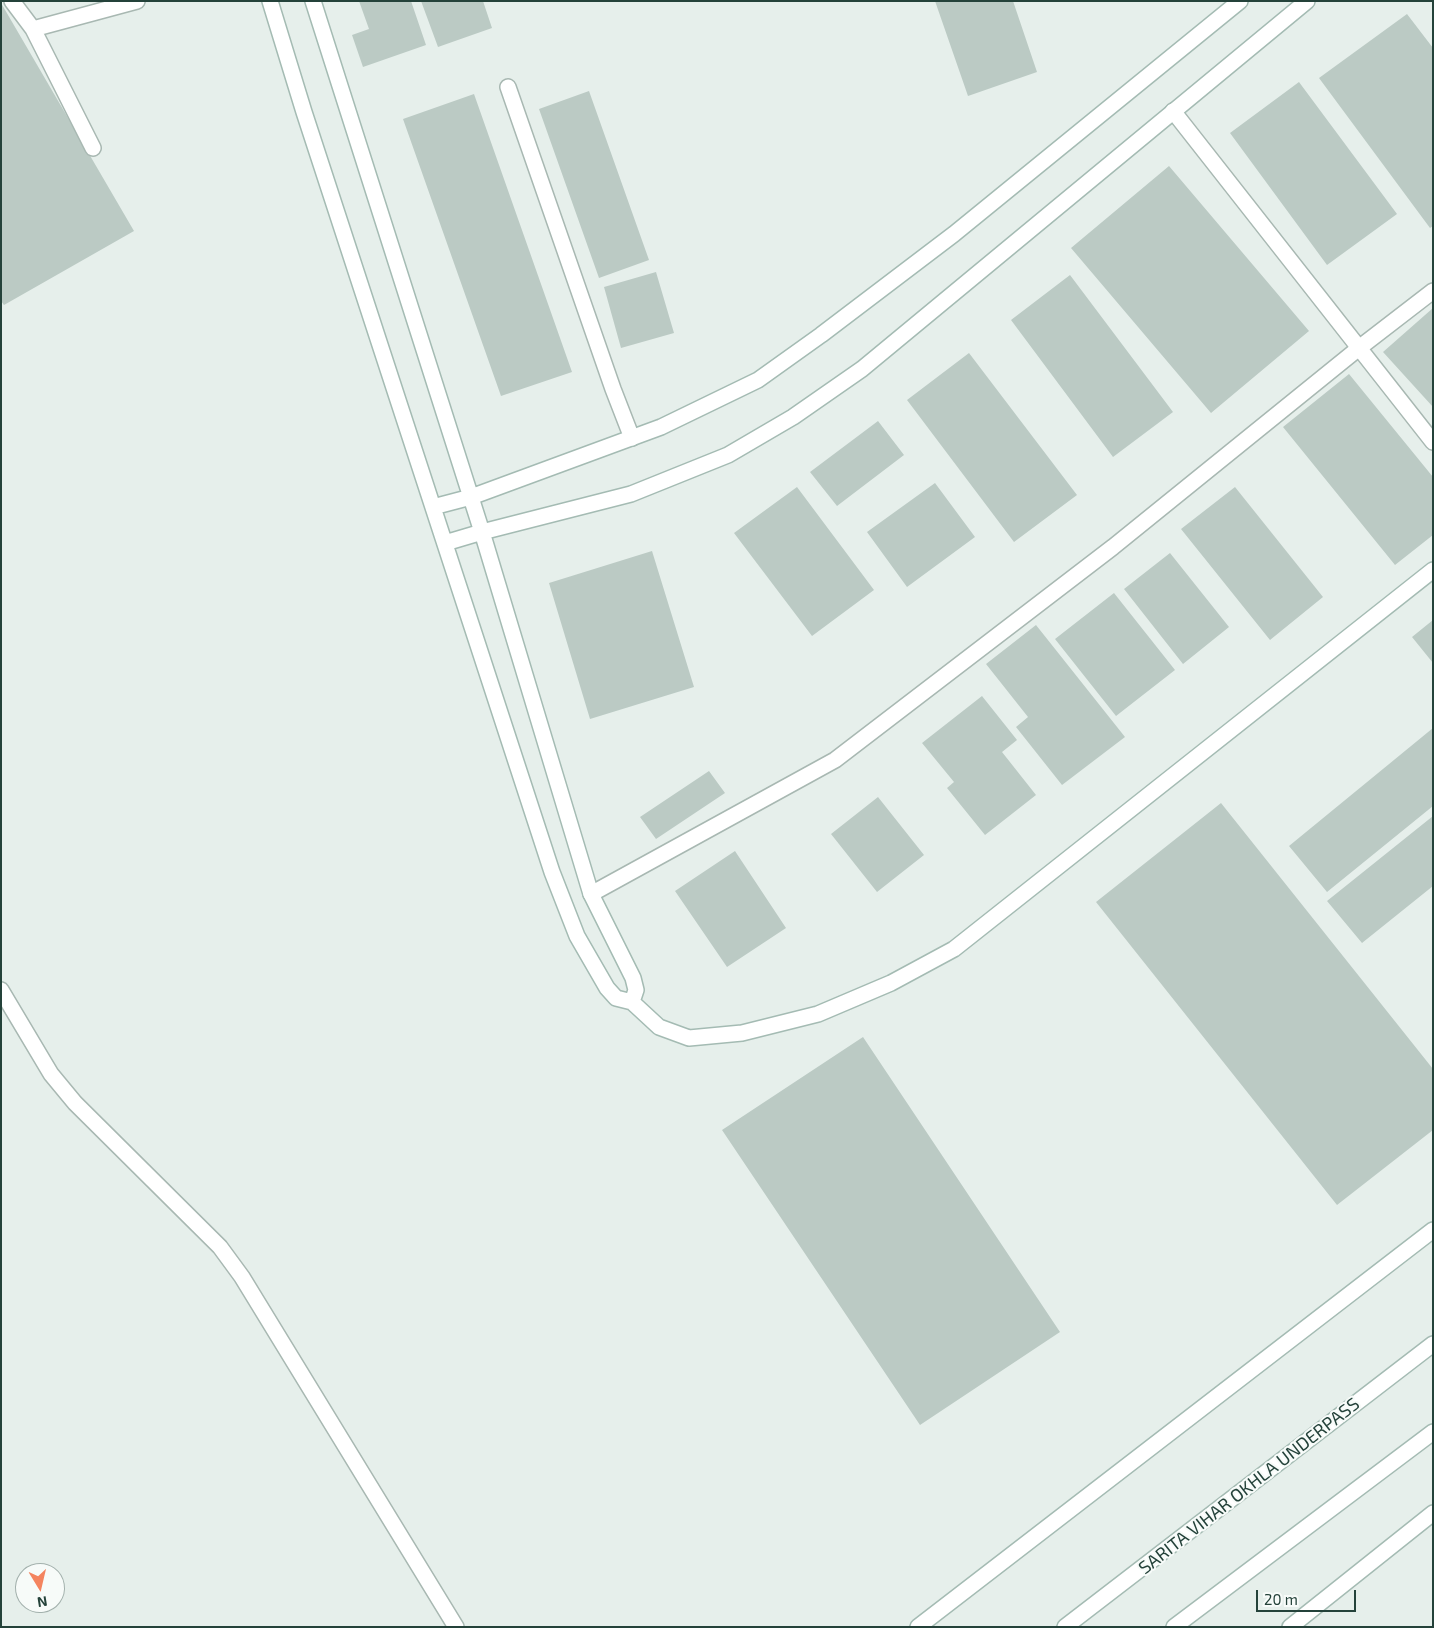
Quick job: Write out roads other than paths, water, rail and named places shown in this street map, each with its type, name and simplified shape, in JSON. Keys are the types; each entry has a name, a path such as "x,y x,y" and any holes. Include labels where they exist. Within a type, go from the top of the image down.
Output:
{"street":[{"path":"12,1 33,29 93,148"},
{"path":"33,29 136,1"},
{"path":"270,1 552,872 577,936 607,988 616,998 632,1002 659,1026 689,1038 742,1033 818,1014 891,983 954,948 1433,570"},
{"path":"313,1 482,532 591,894 633,978 636,990 632,1002"},
{"path":"433,507 471,497 661,427 758,380 821,336 954,234 1240,1"},
{"path":"445,543 631,494 728,456 793,417 862,369 1307,1"},
{"path":"508,87 613,389 632,438"},
{"path":"1173,111 1433,442"},
{"path":"591,894 835,760 1113,547 1359,348 1433,291"},
{"path":"1,990 52,1074 75,1103 220,1247 242,1277 456,1627"},
{"path":"918,1627 1433,1230"},
{"name":"SARITA VIHAR OKHLA UNDERPASS","path":"1065,1627 1433,1344"},
{"path":"1174,1627 1433,1432"},
{"path":"1290,1627 1433,1513"}]}
